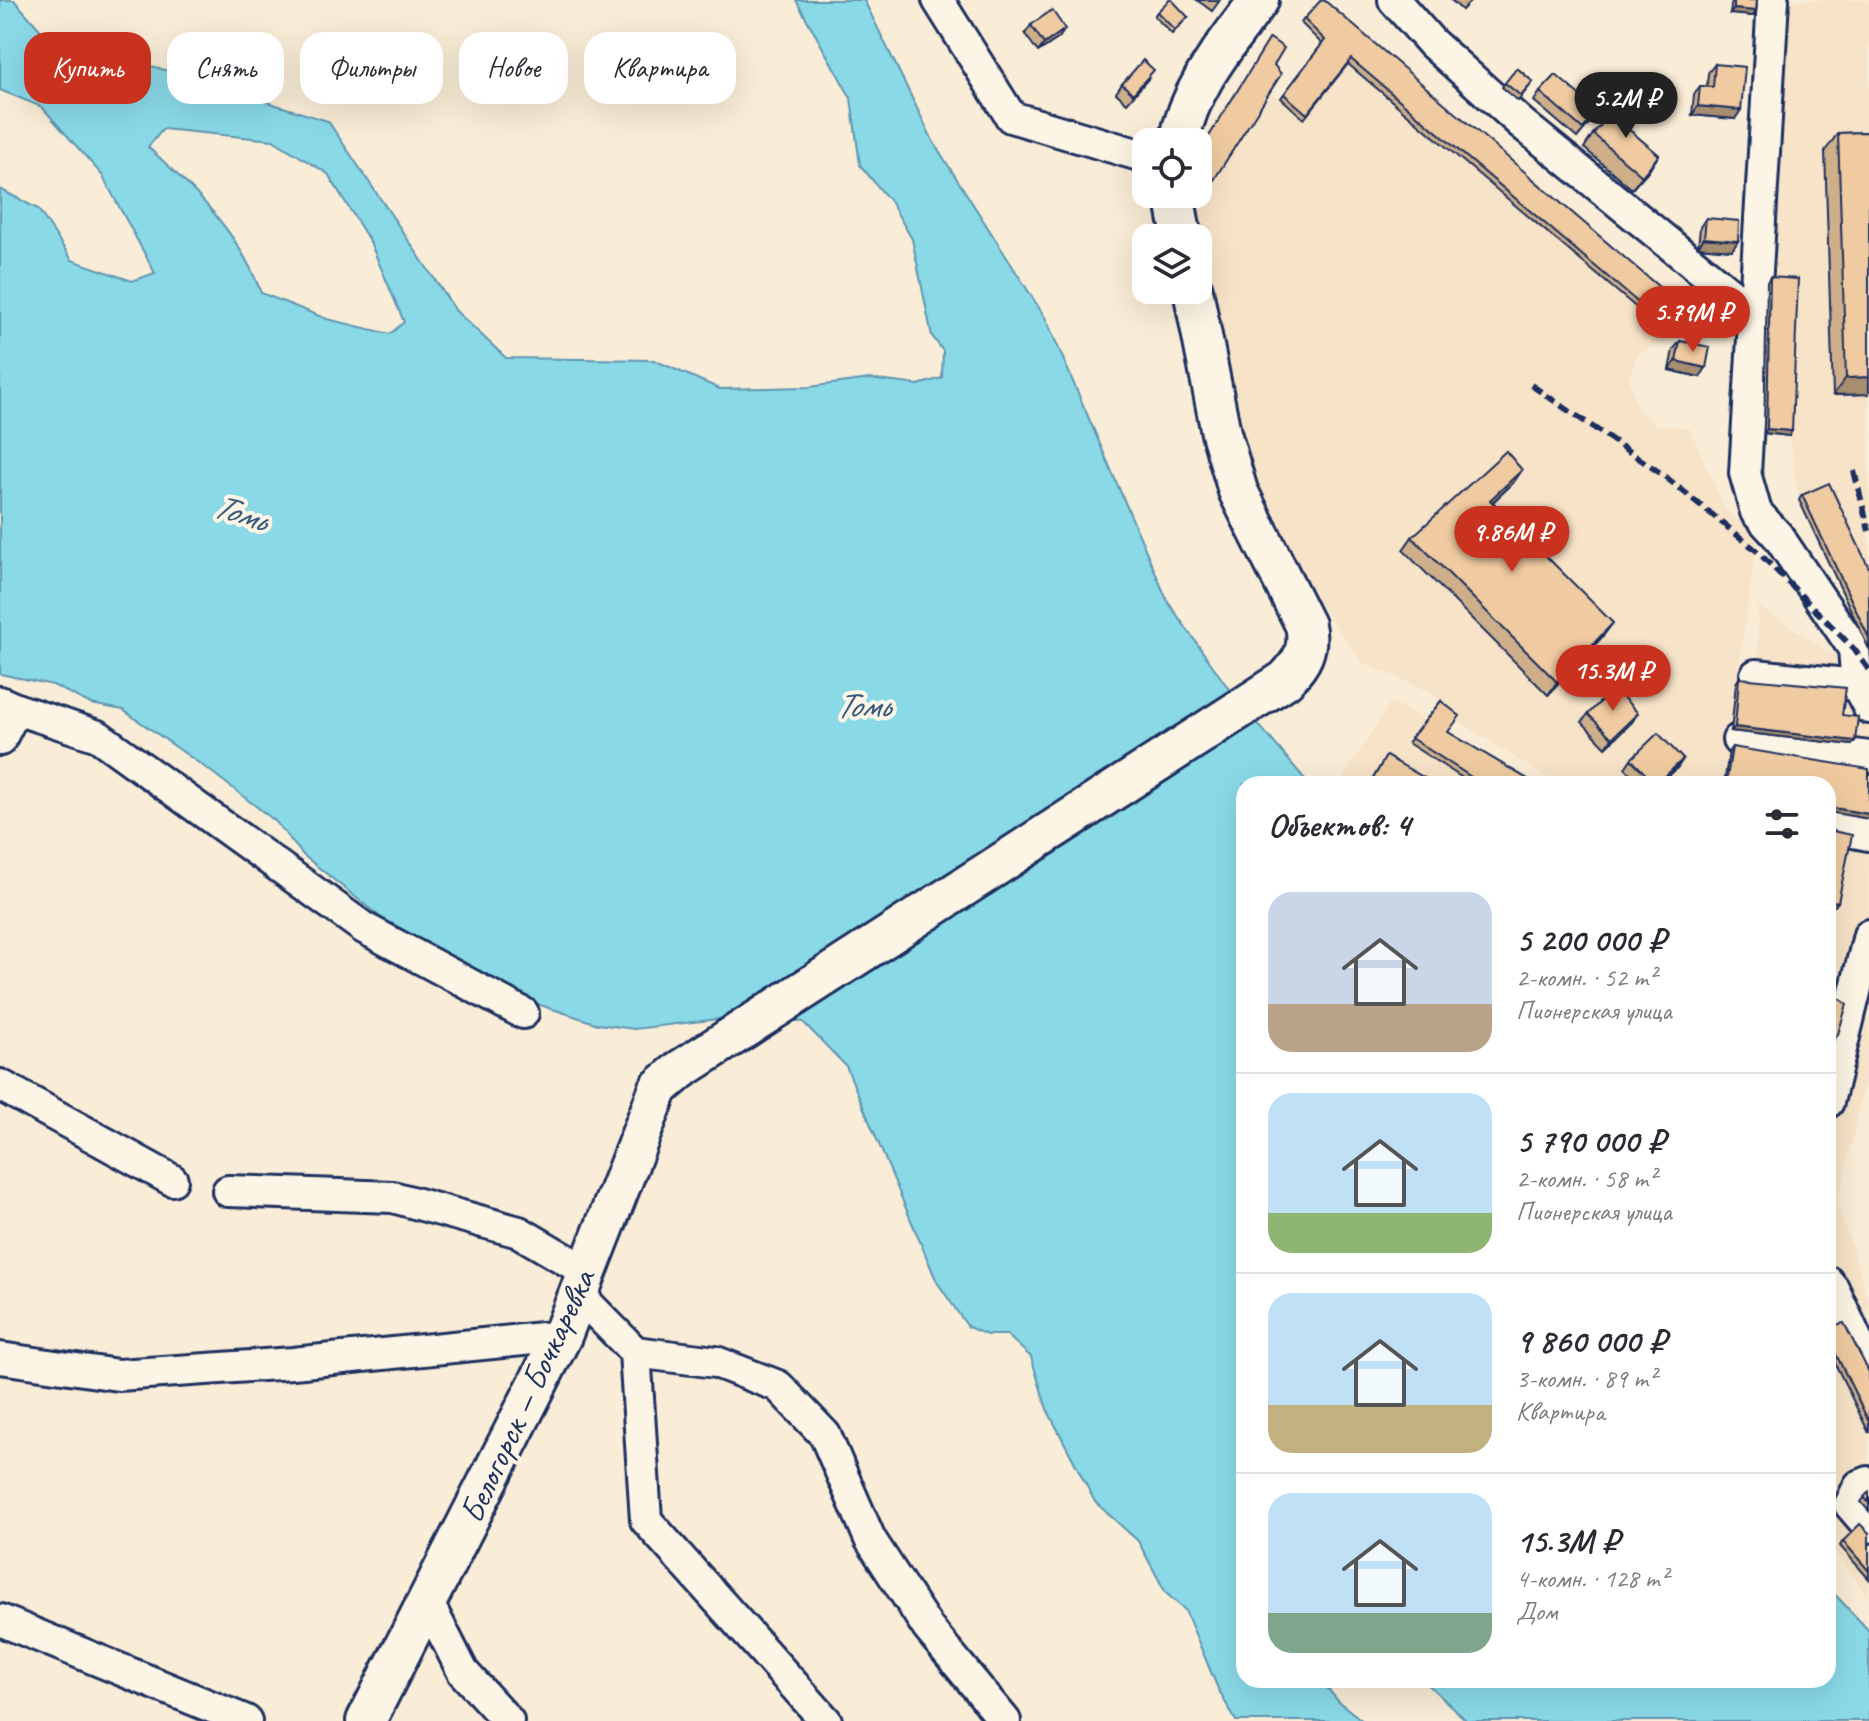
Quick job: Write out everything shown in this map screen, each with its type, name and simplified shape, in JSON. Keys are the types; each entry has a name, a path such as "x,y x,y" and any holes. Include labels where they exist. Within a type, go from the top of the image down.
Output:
{"main road":[{"path":"1181,128 1201,79 1259,0"},
{"name":"Белогорск — Бочкаревка","path":"366,1721 562,1336 659,1088 680,1070 1285,680 1300,665 1308,642 1305,625 1238,491 1221,433 1196,304"}],"street":[{"path":"938,0 1011,117 1132,153"},
{"path":"1394,0 1432,43 1521,123 1753,312"},
{"path":"1756,675 1863,696 1854,649 1778,536 1756,512 1745,473 1773,0"},
{"path":"0,740 8,706 98,736 364,928 523,1013"},
{"path":"1738,740 1869,757"},
{"path":"1836,829 1869,835"},
{"path":"1836,1069 1869,935"},
{"path":"0,1085 172,1180"},
{"path":"228,1191 393,1197 519,1232 583,1283 635,1352 646,1520 826,1721"},
{"path":"1836,1294 1865,1348"},
{"path":"0,1358 118,1375 293,1363 562,1336"},
{"path":"635,1352 716,1362 778,1386 825,1435 870,1539 928,1628 1005,1721"},
{"path":"1869,1482 1859,1486 1850,1505 1869,1527"},
{"path":"427,1601 463,1672 508,1721"},
{"path":"0,1620 246,1721"}],"shaded area":[{"path":"1781,0 1869,0 1869,579 1825,487 1799,500 1789,436 1767,282"},
{"path":"1348,64 1658,326 1667,341 1638,353 1629,377 1637,409 1655,424 1690,429 1726,511 1758,537 1724,776 1544,776 1456,720 1438,705 1437,695 1362,662 1313,594 1248,478 1207,304 1212,304 1212,224 1194,224 1190,208 1212,208 1212,184 1271,94 1281,98 1304,119"},
{"path":"1758,606 1869,677 1869,1063 1838,1204 1869,1302 1869,1598 1836,1554 1836,776 1759,776"},
{"path":"1391,701 1520,776 1344,776"}],"water":[{"name":"Томь","path":"0,0 14,0 42,32 24,32 24,100 0,90"},
{"name":"Томь","path":"796,0 864,0 934,143 1046,319 1168,602 1231,692 1302,776 1236,776 1236,1688 1327,1688 1363,1721 1236,1721 1219,1691 1185,1610 1166,1593 1138,1541 1095,1502 1047,1409 1031,1357 1007,1335 987,1335 968,1327 937,1282 846,1066 803,1022 737,1012 727,1018 634,1029 598,1024 498,991 404,936 303,855 275,821 123,710 91,704 53,685 0,674 0,189 38,209 72,260 132,281 155,273 102,175 42,107 35,104 151,104 151,66 167,71 167,104 274,104 328,121 456,311 506,358 654,360 720,389 809,387 870,379 918,385 942,378 943,351 932,336 912,239 890,201 860,165 851,98","holes":["163,129 273,140 328,174 370,242 404,322 390,334 327,319 261,293 241,251 214,213 148,147"]},
{"path":"1836,1596 1869,1631 1869,1721 1467,1721 1432,1688 1836,1688"}],"building":[{"path":"1169,0 1188,17 1175,30 1157,12"},
{"path":"1321,0 1680,305 1661,322 1351,59 1307,114 1284,94 1325,40 1304,19"},
{"path":"1734,0 1757,0 1756,11 1734,9"},
{"path":"1052,10 1065,29 1044,44 1031,25"},
{"path":"1270,38 1284,48 1274,65 1281,74 1212,183 1212,131"},
{"path":"1143,60 1154,70 1133,94 1122,84"},
{"path":"1715,64 1745,67 1741,110 1698,106 1700,86 1713,87"},
{"path":"1517,68 1533,82 1521,96 1505,83"},
{"path":"1556,75 1598,111 1583,129 1540,92"},
{"path":"1620,102 1637,116 1627,128 1659,155 1642,176 1593,134"},
{"path":"1869,132 1869,377 1846,378 1838,133"},
{"path":"1706,218 1739,221 1738,241 1704,238"},
{"path":"1770,277 1798,279 1792,431 1767,429"},
{"path":"1680,341 1710,347 1706,368 1676,361"},
{"path":"1506,451 1522,470 1490,500 1613,623 1557,682 1412,537"},
{"path":"1829,483 1869,568 1869,638 1802,495"},
{"path":"1739,678 1846,688 1842,715 1858,717 1855,741 1735,727"},
{"path":"1614,688 1638,713 1612,738 1588,714"},
{"path":"1441,701 1460,716 1448,732 1522,776 1470,776 1411,738"},
{"path":"1658,733 1683,759 1665,776 1647,776 1631,759"},
{"path":"1732,747 1869,769 1869,814 1836,808 1836,776 1727,776"},
{"path":"1386,756 1421,776 1375,776"},
{"path":"1836,832 1852,835 1836,902"},
{"path":"1836,996 1847,1004 1836,1037"},
{"path":"1844,1323 1869,1372 1869,1422 1836,1354 1836,1325"},
{"path":"1860,1524 1869,1533 1869,1571 1843,1541"}],"railway":[{"path":"1531,385 1662,474 1757,551 1854,649 1869,670"},
{"path":"1854,471 1869,531"}]}
